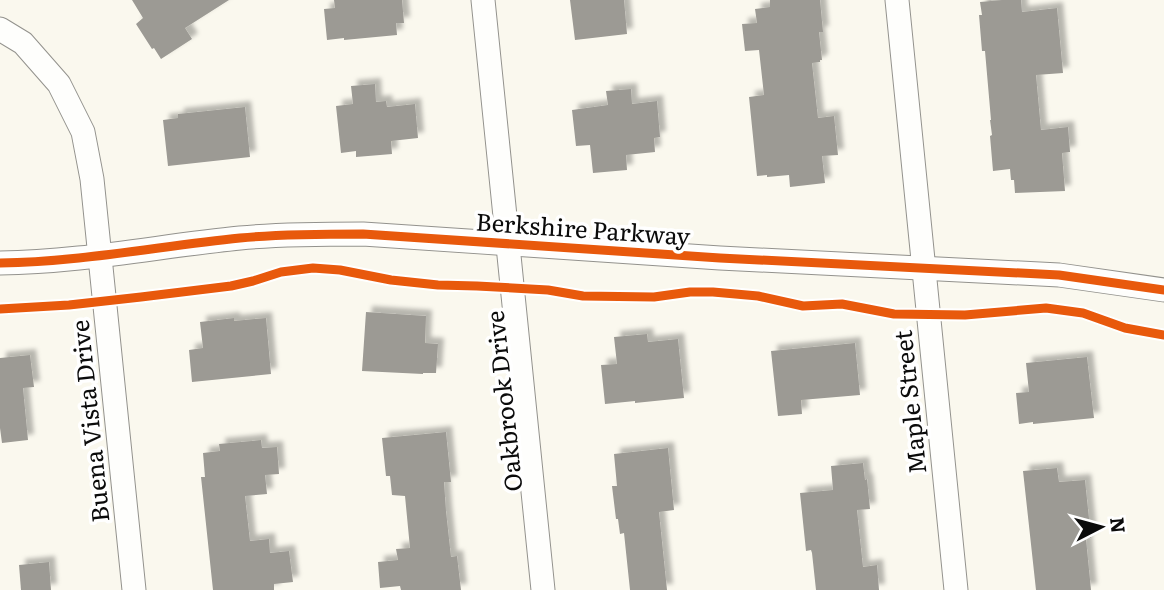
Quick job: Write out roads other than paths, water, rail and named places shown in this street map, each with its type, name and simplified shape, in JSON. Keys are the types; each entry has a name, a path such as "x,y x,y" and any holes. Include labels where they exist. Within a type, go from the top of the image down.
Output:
{"street":[{"name":"Oakbrook Drive","path":"483,0 544,590"},
{"name":"Maple Street","path":"897,0 956,590"},
{"name":"Buena Vista Drive","path":"0,29 23,43 59,83 83,132 92,179 134,590"},
{"name":"Berkshire Parkway","path":"0,263 100,256 242,238 363,234 720,258 1059,275 1164,290"}]}
